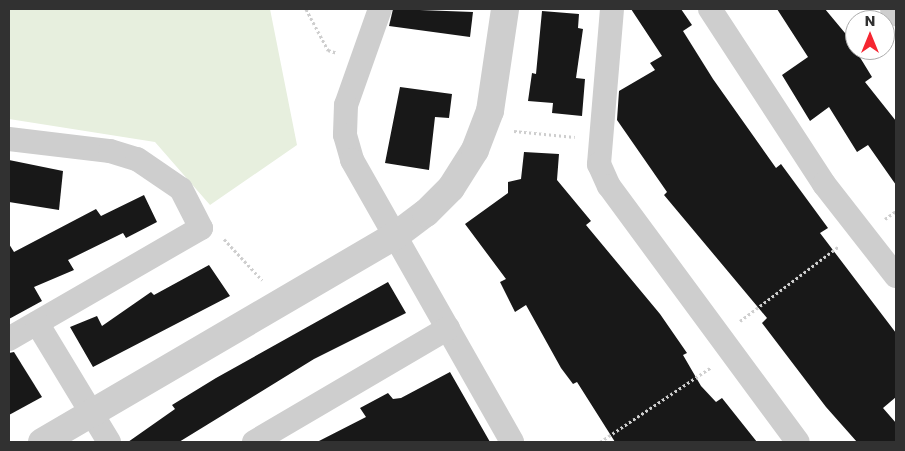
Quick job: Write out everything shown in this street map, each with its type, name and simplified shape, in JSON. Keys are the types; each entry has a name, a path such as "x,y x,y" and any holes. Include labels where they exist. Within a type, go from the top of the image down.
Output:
{"street":[{"path":"380,9 346,105 345,135 352,160 512,442"},
{"path":"42,442 395,236 451,188 484,128 505,9"},
{"path":"612,9 599,140 599,164 608,186 798,442"},
{"path":"710,9 824,184 896,276"},
{"path":"9,139 137,159 181,189 201,228 9,339"},
{"path":"37,323 94,412 109,442"},
{"path":"254,442 448,328"}],"path":[{"path":"306,9 328,50 362,61"},
{"path":"484,128 599,140"},
{"path":"201,228 226,240 266,286"}],"green space":[{"path":"9,9 270,9 297,145 210,205 155,142 9,119"}],"building":[{"path":"393,9 473,12 470,37 389,26"},
{"path":"631,9 681,9 692,25 683,31 713,79 776,168 781,164 828,228 820,233 896,333 896,397 883,408 896,423 896,442 857,442 826,407 762,323 767,318 664,195 667,192 617,120 619,91 655,70 650,63 662,56"},
{"path":"777,9 825,9 845,33 845,60 862,60 872,77 865,82 896,121 896,185 868,145 857,152 829,107 810,121 782,75 808,57"},
{"path":"542,11 579,14 578,28 583,29 576,78 585,79 582,116 552,113 553,103 528,101 532,73 536,74"},
{"path":"400,87 452,94 449,118 435,117 429,170 385,163"},
{"path":"524,152 559,154 557,180 591,221 586,225 660,314 687,353 683,355 701,386 716,402 722,398 757,442 615,442 577,382 573,384 561,368 526,305 515,312 500,282 506,279 465,224 508,193 508,182 521,179"},
{"path":"9,160 63,171 59,210 9,202"},
{"path":"144,195 157,222 126,238 123,233 68,260 74,270 34,287 42,301 9,319 9,244 14,252 96,209 101,216"},
{"path":"209,265 230,296 93,367 70,327 97,316 102,326 151,292 154,295"},
{"path":"388,282 406,313 314,359 179,442 128,442 175,409 172,405 216,378"},
{"path":"14,352 42,397 9,415 9,353"},
{"path":"450,372 490,442 317,442 366,417 360,408 388,393 393,399 401,398"}]}
